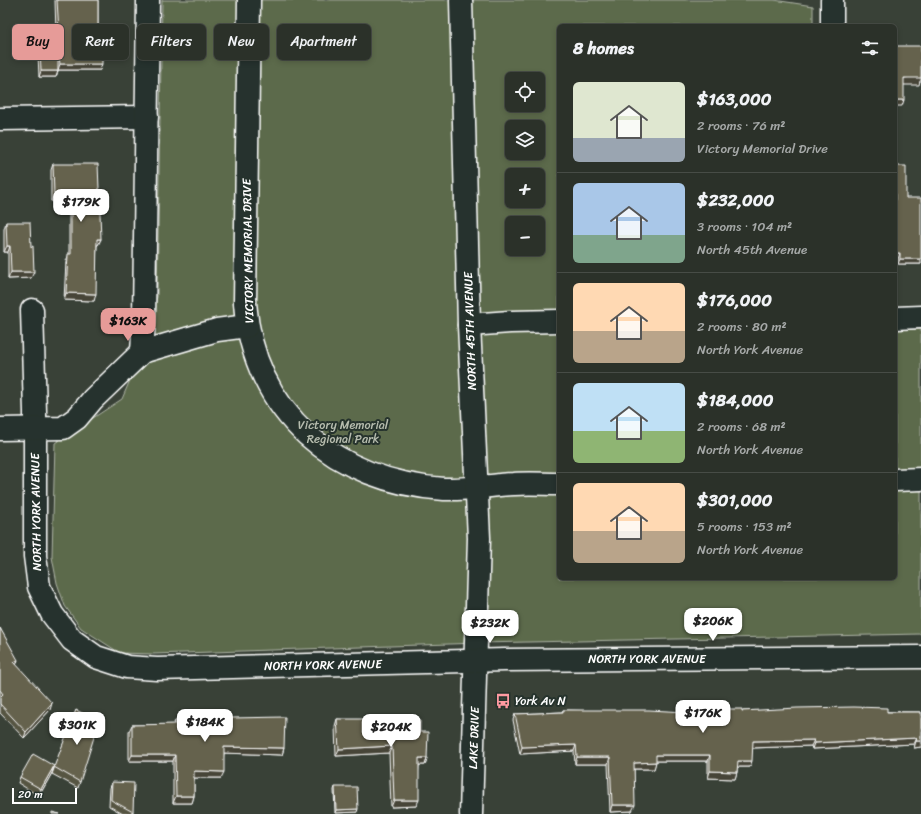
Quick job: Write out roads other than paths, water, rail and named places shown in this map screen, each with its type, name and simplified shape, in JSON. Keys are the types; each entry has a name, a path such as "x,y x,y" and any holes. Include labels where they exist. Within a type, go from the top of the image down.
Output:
{"street":[{"path":"142,352 144,320 148,0"},
{"name":"VICTORY MEMORIAL DRIVE","path":"249,0 247,326 261,370 273,393 288,415 316,444 342,461 378,476 443,489 476,489 513,484 557,484"},
{"name":"NORTH 45TH AVENUE","path":"461,0 469,325 479,538 476,662"},
{"path":"832,0 832,24"},
{"path":"0,119 147,117"},
{"name":"NORTH YORK AVENUE","path":"32,310 35,556 39,587 52,614 72,640 96,657 127,667 157,669 476,662 921,657"},
{"path":"897,318 921,317"},
{"path":"469,325 557,321"},
{"path":"0,429 63,428 77,418 93,398 142,352 217,330 247,326"},
{"path":"897,480 921,479"},
{"name":"LAKE DRIVE","path":"471,814 476,662"}],"place":[{"name":"York Av N","path":"503,701"}],"park label":[{"name":"Victory Memorial Regional Park","path":"343,432"}]}
